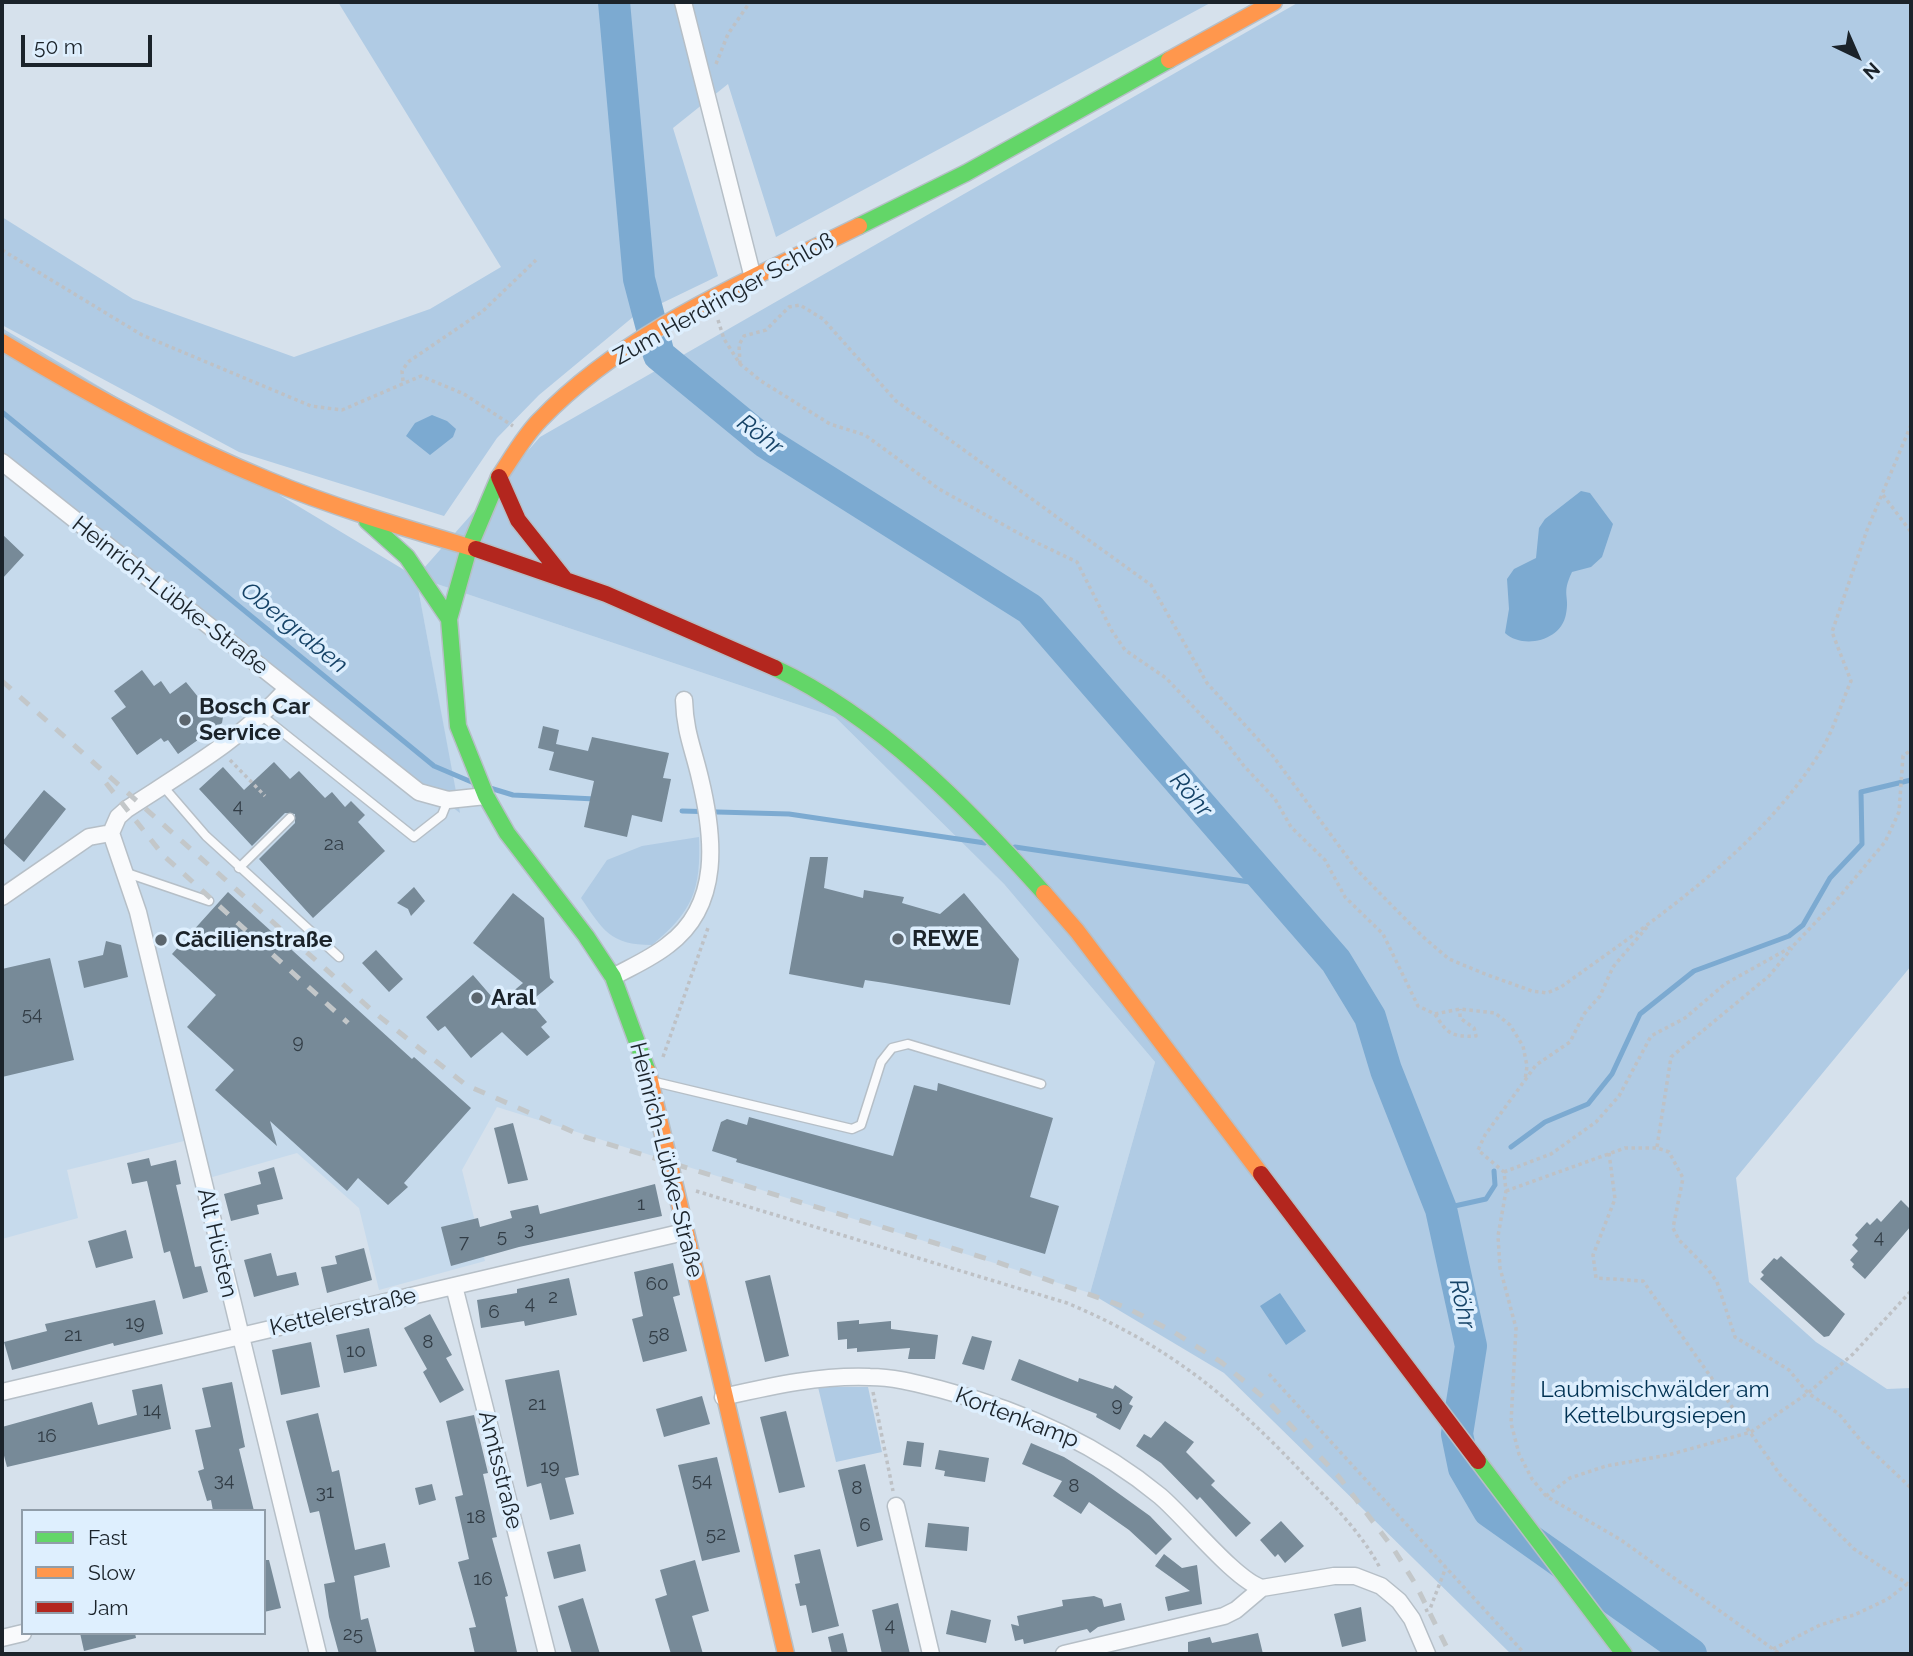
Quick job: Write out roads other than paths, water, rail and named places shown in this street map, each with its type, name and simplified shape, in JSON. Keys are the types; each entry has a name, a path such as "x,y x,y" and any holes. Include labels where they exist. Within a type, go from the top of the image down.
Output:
{"main road":[{"name":"Zum Herdringer Schloß","path":"486,796 458,726 453,694 449,620 470,548 499,477 538,421 584,379 640,341 753,278 966,173 1274,2"},
{"path":"2,342 87,395 160,431 359,513 565,578 702,635 802,681 898,749 980,820 1077,932 1624,1654"},
{"path":"499,477 511,512 524,534 565,578"},
{"path":"359,513 407,557 449,620"},
{"name":"Heinrich-Lübke-Straße","path":"486,796 507,833 586,936 612,977 652,1081 684,1232 786,1654"}],"street":[{"path":"683,2 753,278"},
{"name":"Heinrich-Lübke-Straße","path":"2,462 419,792 448,800 486,796"},
{"path":"2,897 89,838 111,833 118,817 219,748 261,715 287,688"},
{"path":"612,977 668,946 697,914 706,891 710,868 709,821 685,732 684,700"},
{"name":"Alt Hüsten","path":"111,833 155,977 239,1336 318,1654"},
{"name":"Kettelerstraße","path":"2,1392 684,1232"},
{"name":"Amtsstraße","path":"454,1286 547,1654"},
{"name":"Kortenkamp","path":"723,1397 809,1380 870,1377 957,1394 1025,1416 1077,1438 1151,1488 1246,1580 1262,1588"},
{"path":"896,1506 931,1654"},
{"path":"1064,1654 1231,1614 1262,1588 1342,1575 1373,1582 1393,1595 1412,1619 1427,1654"},
{"path":"2,1638 21,1633"}],"lane":[{"path":"261,715 414,837 442,815 448,800"},
{"path":"162,785 206,836 339,957"},
{"path":"239,868 290,818"},
{"path":"124,872 209,901"},
{"path":"652,1081 852,1129 862,1125 880,1062 892,1048 908,1044 1041,1084"}],"waterway":[{"name":"Röhr","path":"614,2 639,279 659,355 765,442 1030,609 1336,961 1370,1017 1386,1070 1441,1209 1471,1346 1457,1434 1464,1468 1489,1511 1691,1654"},
{"name":"Obergraben","path":"2,412 434,766 474,783"},
{"path":"1511,1147 1545,1122 1588,1104 1612,1074 1640,1014 1694,971 1789,936 1803,925 1830,878 1862,844 1861,792 1911,780"},
{"name":"Obergraben","path":"490,788 513,795 595,799"},
{"path":"682,811 789,814 985,843"},
{"path":"1015,847 1270,885"},
{"path":"1441,1209 1486,1199 1495,1185 1494,1171"}],"railway":[{"path":"2,681 375,1013 466,1085 585,1137 991,1260 1125,1307 1172,1331 1221,1362 1268,1401 1339,1477 1393,1548 1416,1585 1450,1654"},
{"path":"106,783 163,855 348,1023"}],"place":[{"name":"Bosch Car Service","path":"185,720"},
{"name":"REWE","path":"898,939"},
{"name":"Cäcilienstraße","path":"161,940"},
{"name":"Aral","path":"477,998"}],"park label":[{"name":"Laubmischwälder am Kettelburgsiepen","path":"1655,1403"}]}
